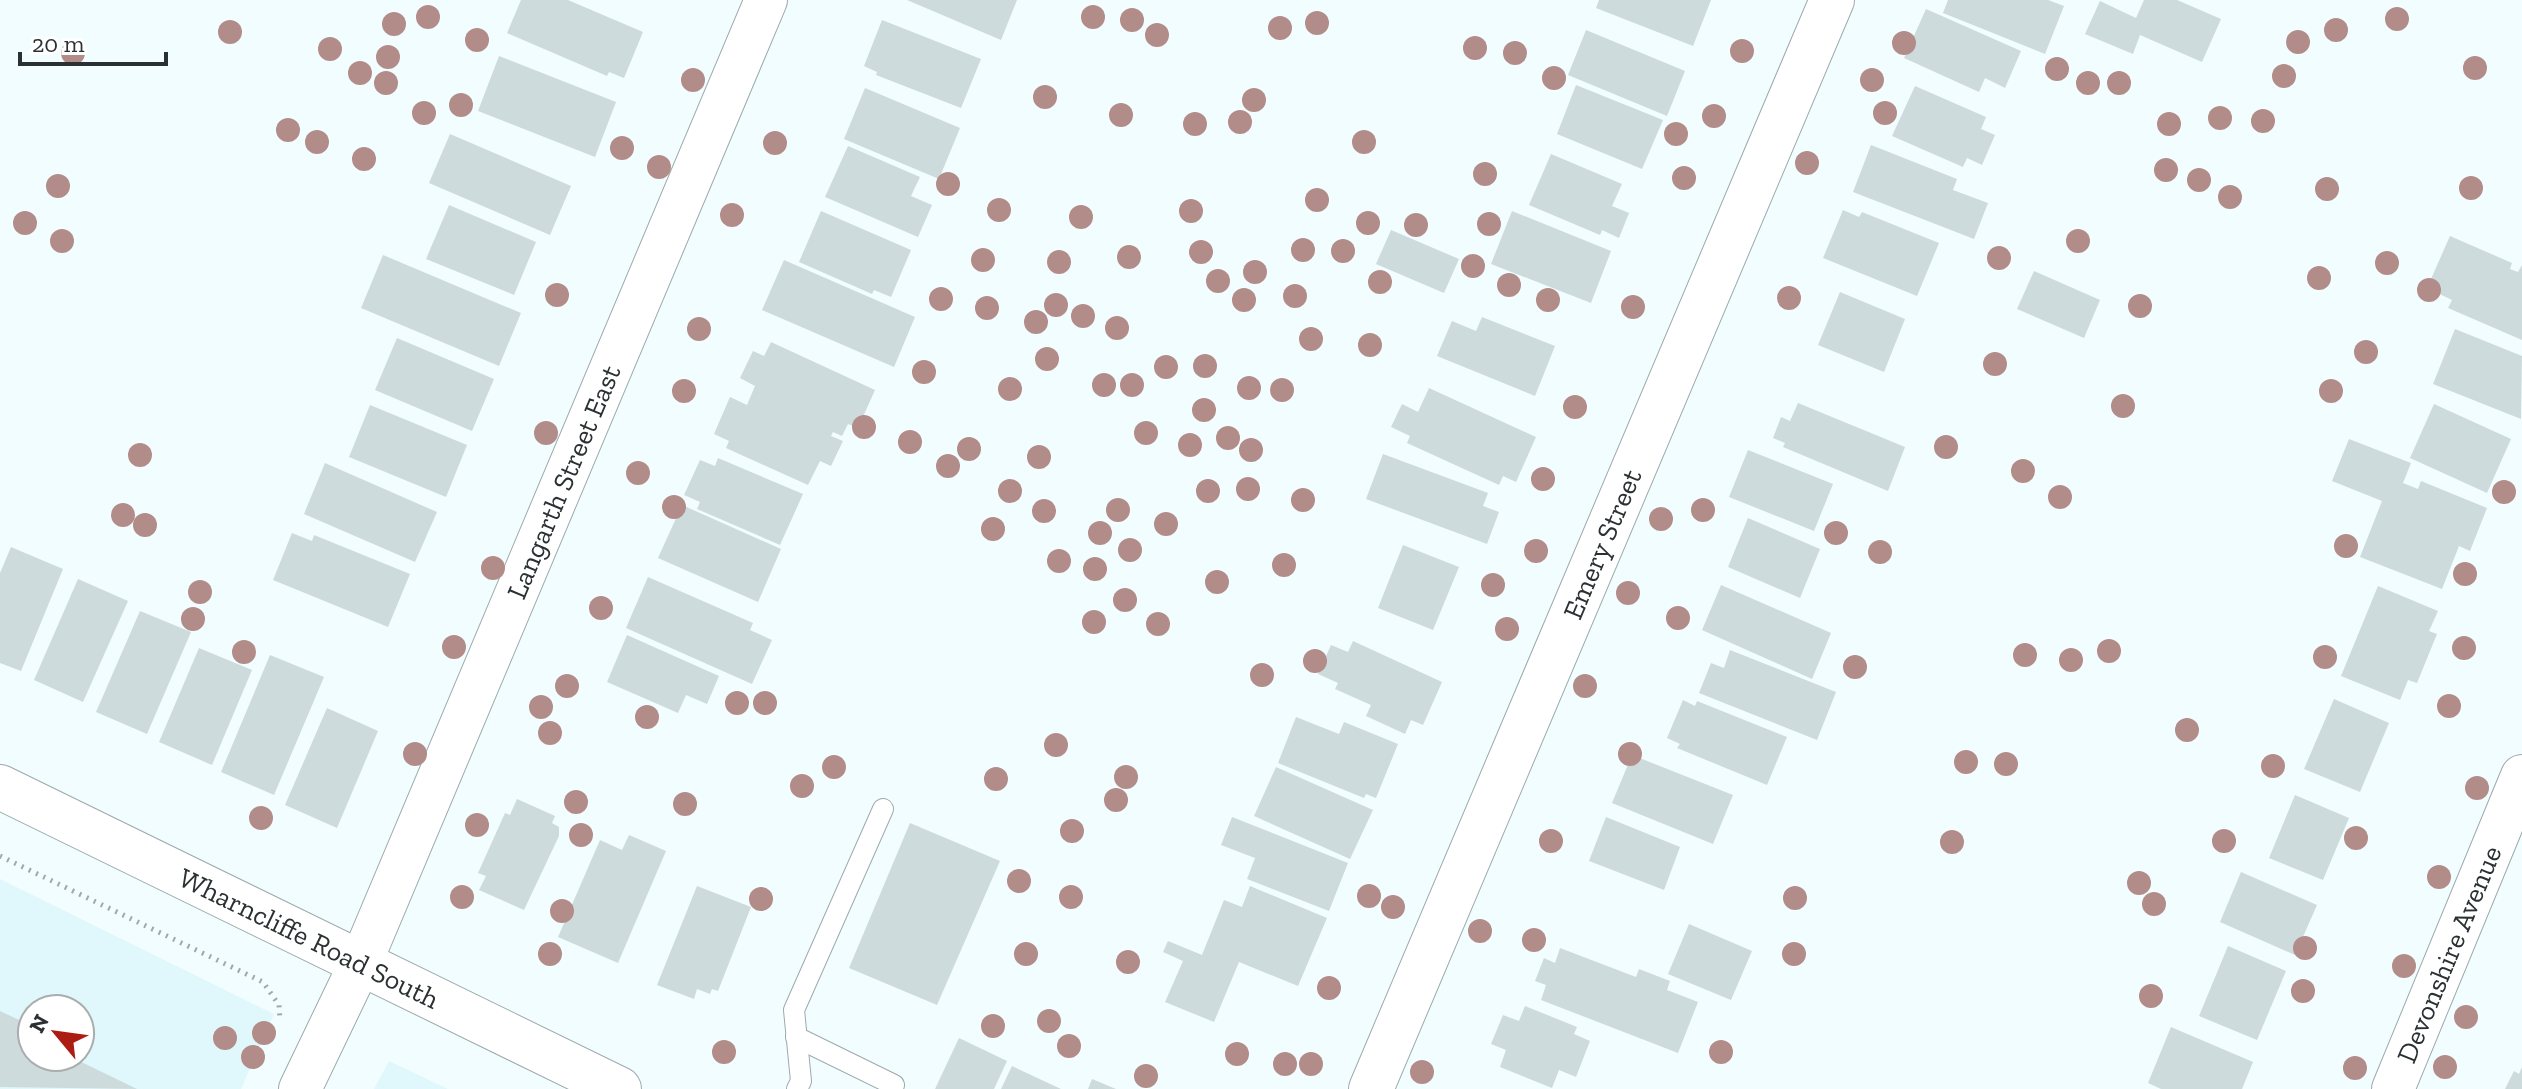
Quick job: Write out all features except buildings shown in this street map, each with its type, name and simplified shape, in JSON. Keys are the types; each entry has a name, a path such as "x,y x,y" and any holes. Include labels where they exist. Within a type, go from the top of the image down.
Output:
{"street":[{"name":"Langarth Street East","path":"300,1089 361,962 766,0"},
{"name":"Emery Street","path":"1371,1089 1832,0"},
{"name":"Devonshire Avenue","path":"2393,1089 2522,776"},
{"name":"Wharncliffe Road South","path":"0,787 619,1089"}],"lane":[{"path":"797,1089 801,1081 794,1010 883,809"},
{"path":"796,1037 894,1085"}],"path":[{"path":"0,856 263,982 279,1005 280,1032"}],"shaded area":[{"path":"0,879 274,1014 241,1089 0,1089"},
{"path":"389,1061 448,1089 374,1089"}]}
